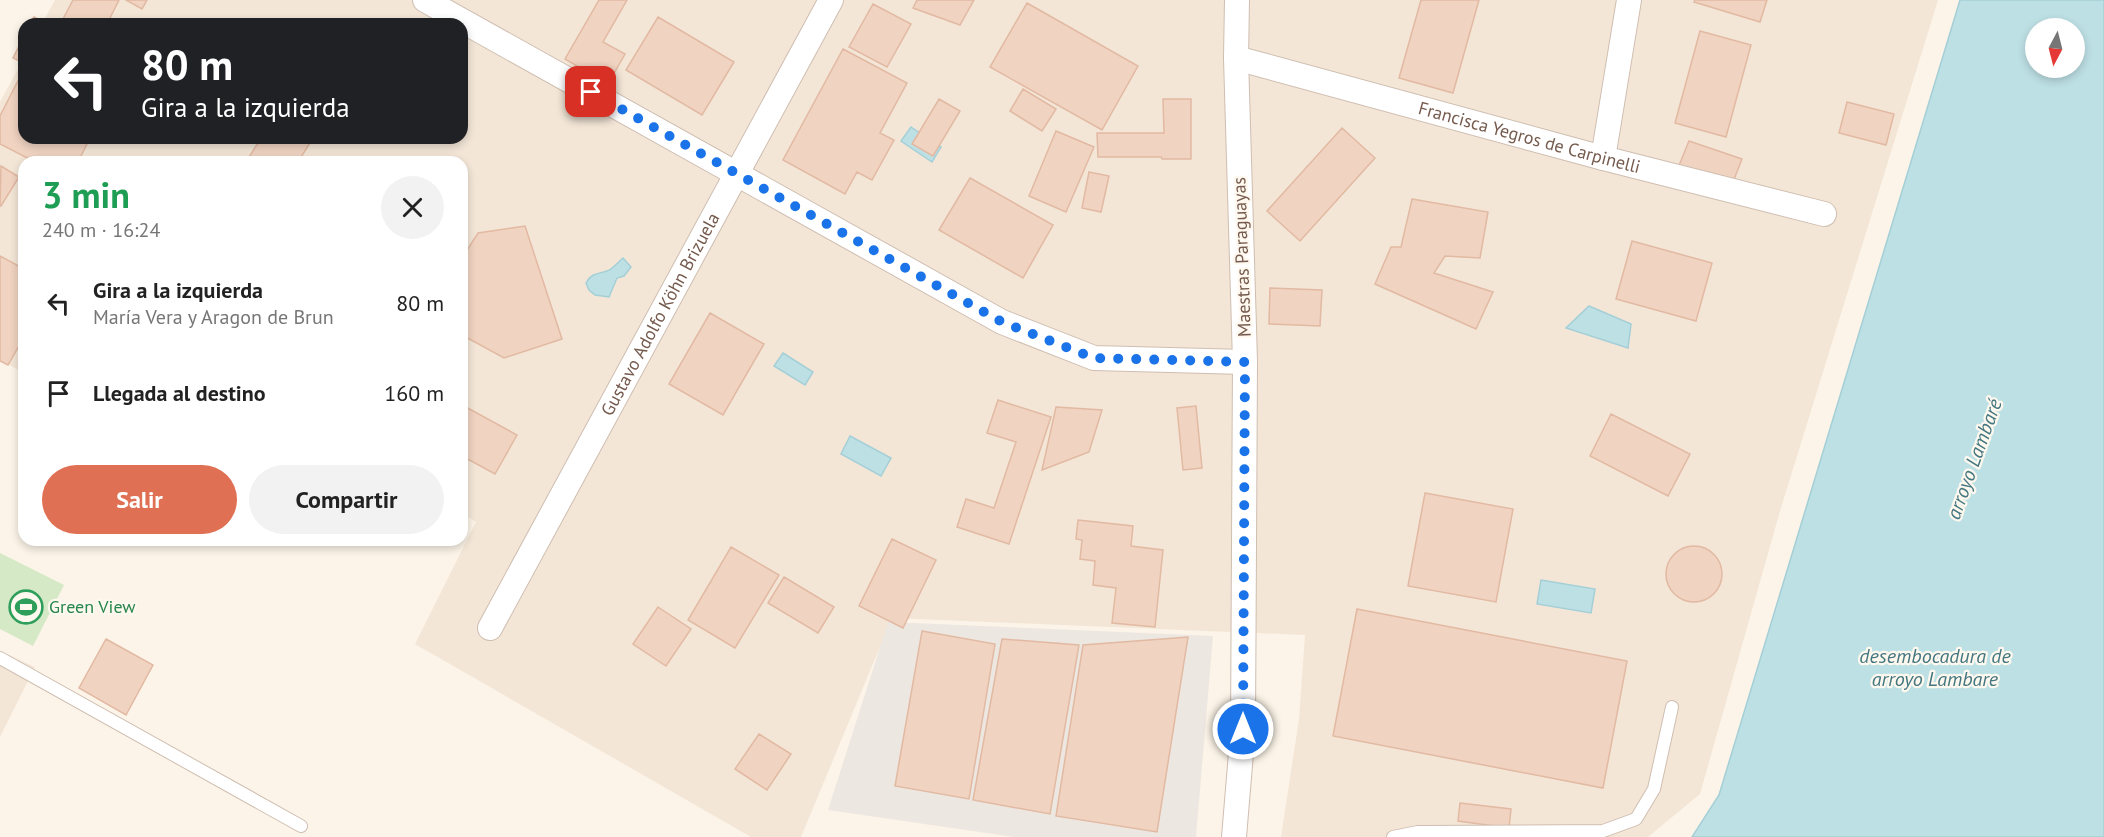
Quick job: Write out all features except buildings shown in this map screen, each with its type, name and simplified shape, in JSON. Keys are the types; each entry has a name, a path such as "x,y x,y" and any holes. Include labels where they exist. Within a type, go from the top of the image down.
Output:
{"street":[{"path":"425,0 457,18"},
{"name":"Gustavo Adolfo Köhn Brizuela","path":"490,628 831,0"},
{"name":"Maestras Paraguayas","path":"1234,837 1243,729 1245,362 1236,58 1237,0"},
{"path":"1603,158 1629,0"},
{"path":"468,24 1002,322 1094,358 1245,362"},
{"name":"Francisca Yegros de Carpinelli","path":"1236,58 1603,158 1824,214"}],"lane":[{"path":"0,658 301,826"},
{"path":"1393,837 1418,832 1603,831 1636,819 1654,789 1672,707"}],"shaded area":[{"path":"55,0 1938,0 1780,511 1700,794 1648,837 1281,837 1299,719 1305,635 892,618 801,837 751,837 415,644 464,546 468,546 468,538 476,522 468,517 468,156 18,156 18,370 0,360 0,102 18,69 18,144 468,144 468,18 45,18"},
{"path":"888,622 1213,636 1196,837 1014,837 828,810"},
{"path":"0,651 35,667 0,737"}],"green space":[{"name":"Green View","path":"0,553 64,585 33,646 0,629"}],"water":[{"name":"desembocadura de arroyo Lambare","path":"1960,0 2104,0 2104,837 1692,837 1719,795"},
{"path":"911,127 941,147 932,162 901,141"},
{"path":"623,258 631,267 624,276 617,278 609,297 595,295 589,290 586,283 590,277 609,270"},
{"path":"1589,306 1631,324 1628,348 1566,328"},
{"path":"783,353 813,372 805,385 774,366"},
{"path":"850,436 891,458 881,476 841,454"},
{"path":"1541,580 1595,589 1591,613 1537,604"}],"place":[{"name":"Green View","path":"26,607"}],"route":[{"path":"591,92 1002,322 1094,358 1245,362 1243,729"}],"water label":[{"name":"arroyo Lambaré","path":"1974,459"}]}
